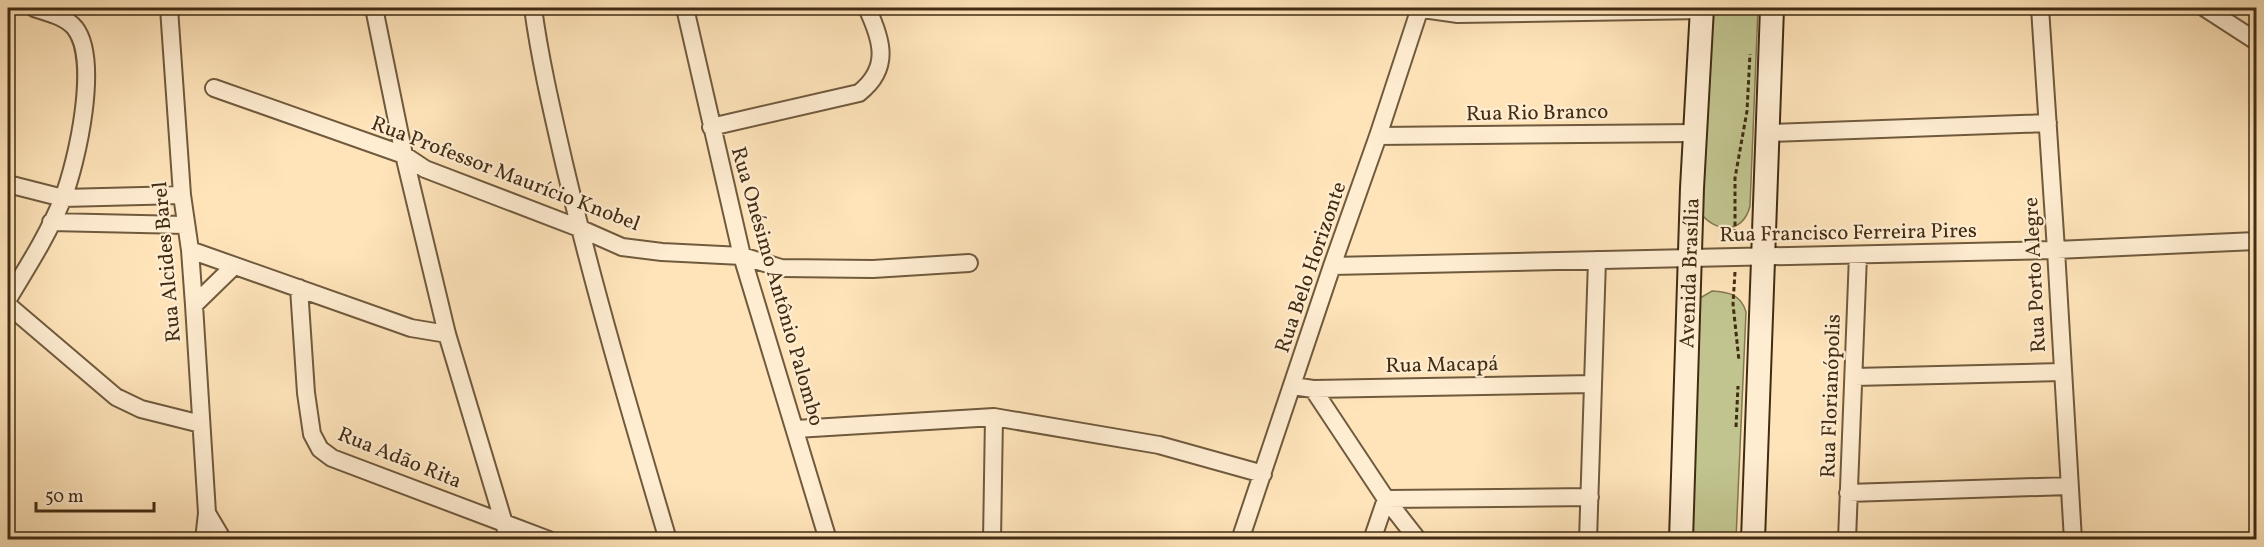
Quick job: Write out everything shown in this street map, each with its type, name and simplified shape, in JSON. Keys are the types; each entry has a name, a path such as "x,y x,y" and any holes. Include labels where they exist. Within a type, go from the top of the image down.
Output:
{"main road":[{"path":"1753,540 1772,8"},
{"name":"Avenida Brasília","path":"1681,540 1690,258 1702,9"}],"street":[{"path":"8,298 31,261 63,198 79,142 84,101 85,65 82,44 76,29 65,19 34,8"},
{"name":"Rua Alcides Barel","path":"169,8 182,195 190,250 194,305 207,513 204,540"},
{"path":"374,8 404,155 447,334 509,540"},
{"path":"533,8 539,54 579,228 668,540"},
{"name":"Rua Onésimo Antônio Palombo","path":"685,8 742,256 828,540"},
{"path":"711,127 859,93 872,83 880,67 881,49 867,8"},
{"path":"1418,8 1458,14 1702,9"},
{"name":"Rua Belo Horizonte","path":"1240,540 1378,136 1418,8"},
{"name":"Rua Porto Alegre","path":"2040,8 2073,540"},
{"path":"2205,8 2256,41"},
{"name":"Rua Professor Maurício Knobel","path":"214,88 404,155 425,169 579,228 622,247 662,252 742,256 781,268 873,269 969,262"},
{"path":"1768,133 2048,123"},
{"name":"Rua Rio Branco","path":"1378,136 1696,133"},
{"path":"8,184 63,198 182,195"},
{"path":"51,222 185,225"},
{"name":"Rua Francisco Ferreira Pires","path":"1332,266 2056,250 2256,241"},
{"path":"190,250 411,328 447,334"},
{"name":"Rua Florianópolis","path":"1847,540 1858,255"},
{"path":"1588,540 1597,260"},
{"path":"194,305 234,266"},
{"name":"Rua Adão Rita","path":"298,288 306,393 312,434 320,449 332,458 549,540"},
{"path":"8,305 116,397 141,409 201,424"},
{"path":"1854,377 2062,372"},
{"name":"Rua Macapá","path":"1293,386 1313,389 1592,384"},
{"path":"1313,389 1386,499 1418,540"},
{"path":"796,429 994,417 1159,445 1263,474"},
{"path":"992,540 994,417"},
{"path":"1848,493 2069,486"},
{"path":"1386,499 1590,497"},
{"path":"1372,540 1386,499"},
{"name":"Rua Alcides Barel","path":"207,513 223,540"}],"path":[{"path":"1735,248 1735,178 1747,111 1750,51"},
{"path":"1735,266 1734,304 1739,368"},
{"path":"1736,430 1738,378"}],"green space":[{"path":"1705,8 1758,8 1750,206 1741,222 1728,228 1712,224 1699,211"},
{"path":"1712,291 1733,295 1741,301 1746,312 1736,539 1685,540 1695,309 1700,298"}]}
